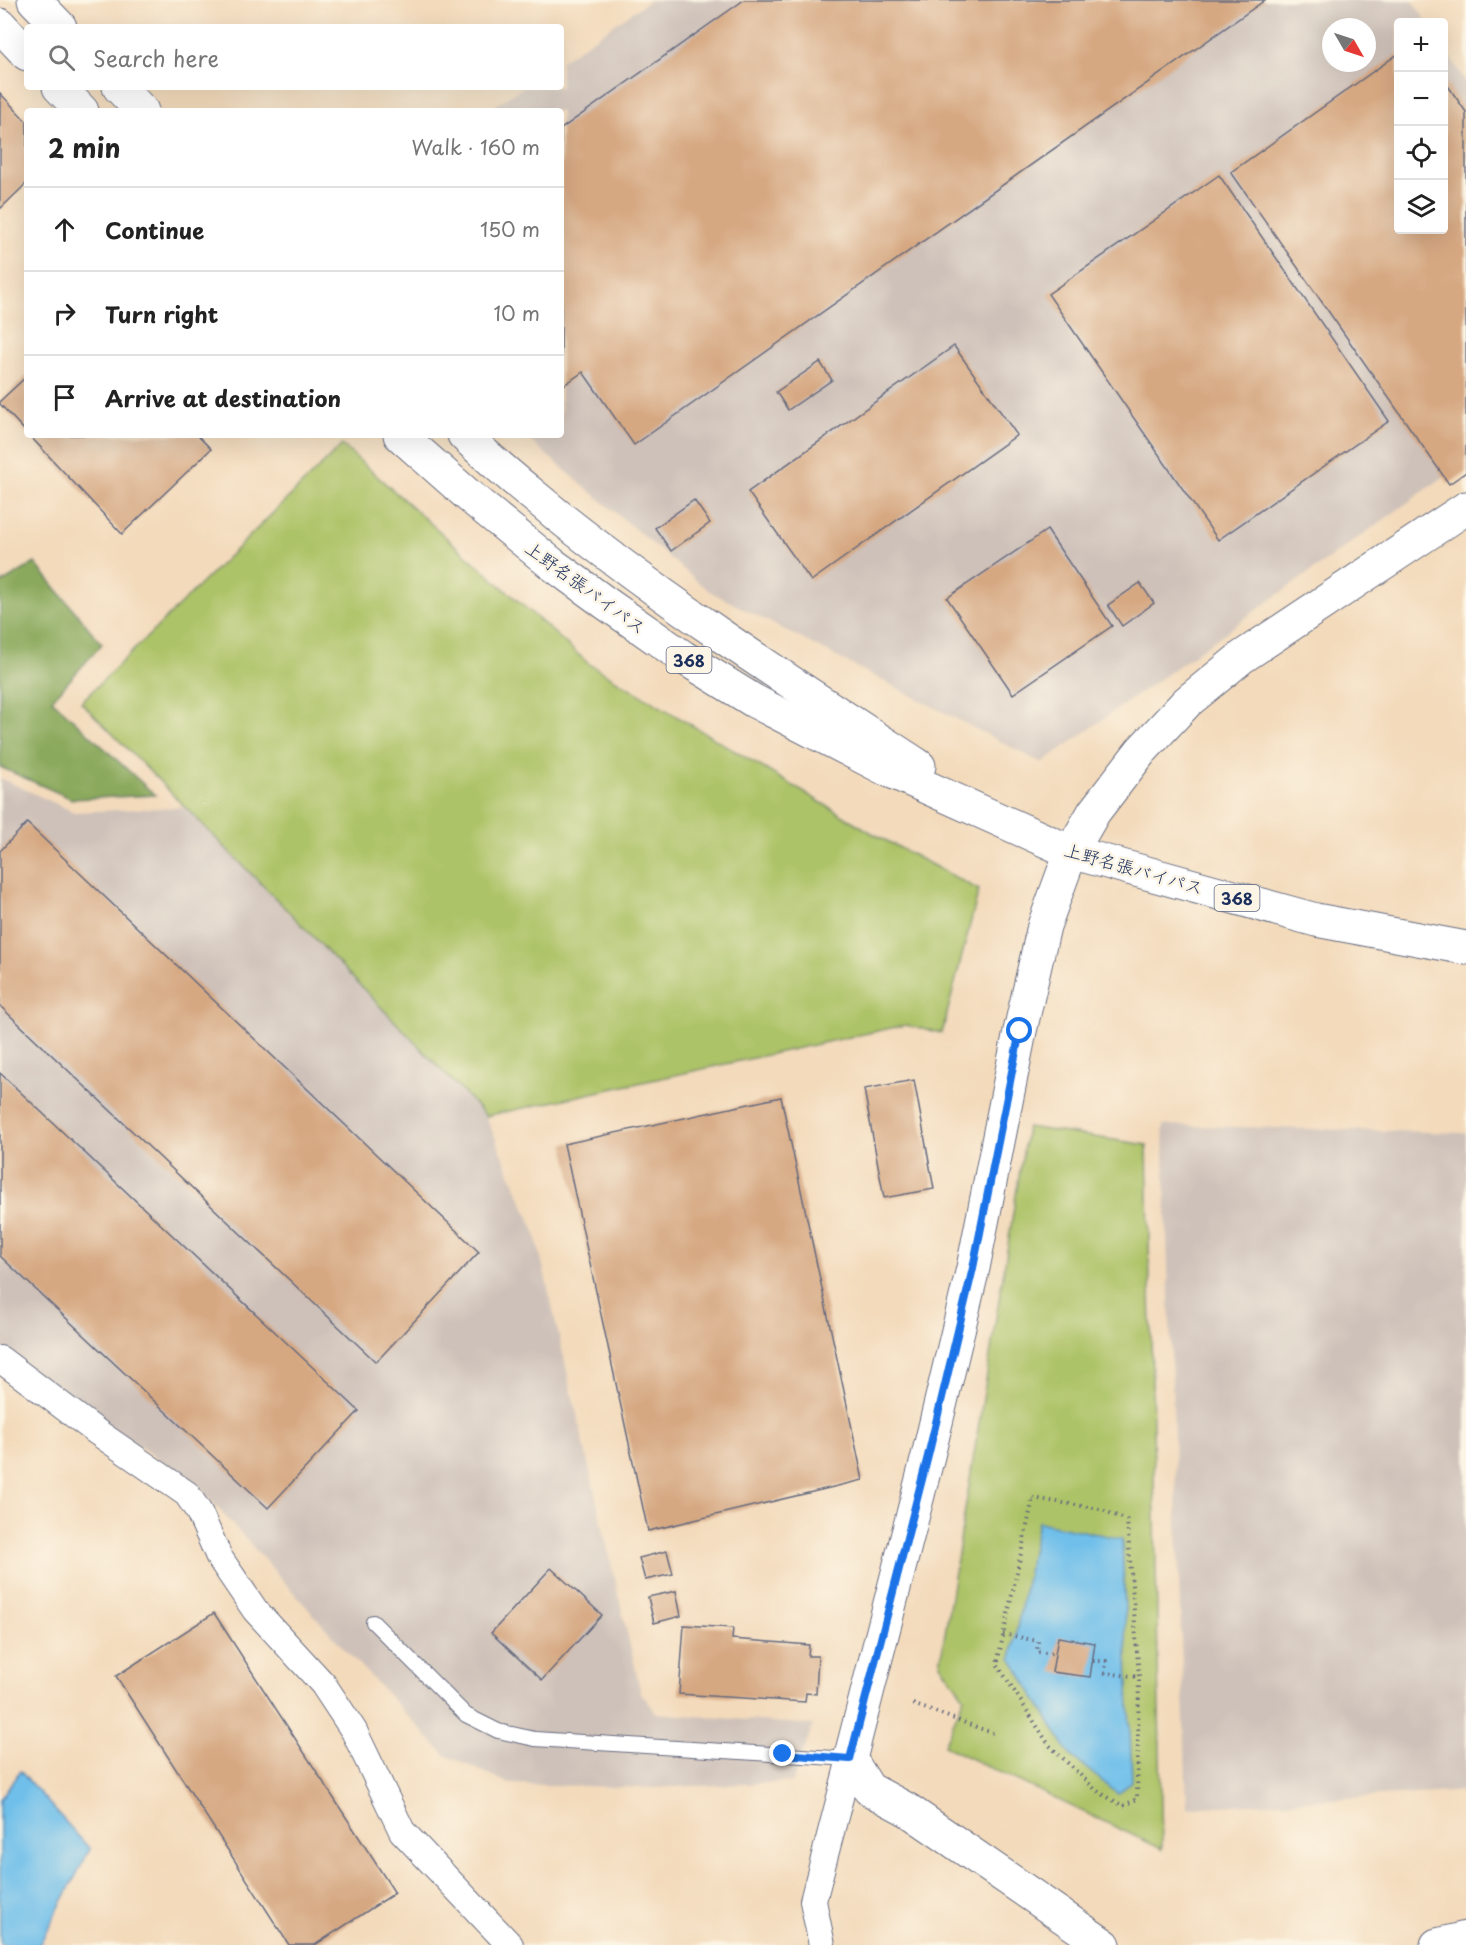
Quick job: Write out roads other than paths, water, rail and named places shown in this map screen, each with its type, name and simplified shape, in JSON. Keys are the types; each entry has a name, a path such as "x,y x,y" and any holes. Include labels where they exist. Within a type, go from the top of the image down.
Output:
{"main road":[{"path":"34,0 57,24"},
{"path":"0,26 24,51"},
{"path":"62,90 79,108"},
{"path":"122,90 139,108"},
{"name":"上野名張バイパス","path":"403,438 469,496 552,564 683,657 754,701 886,770 1071,852 1316,921 1466,948"},
{"name":"上野名張バイパス","path":"467,438 490,460 604,553 715,632 1014,828"},
{"path":"1104,1945 909,1810 870,1789 850,1759 928,1456 973,1268 1020,1031 1044,926 1071,852 1094,812 1134,760 1187,702 1242,657 1466,508"},
{"path":"1437,1945 1466,1938"}],"street":[{"path":"0,1359 97,1432 187,1494 200,1512 219,1557 255,1610 323,1684 354,1731 402,1831 510,1945"},
{"path":"822,1945 813,1901 850,1759"}],"lane":[{"path":"373,1622 466,1715 498,1731 535,1739 850,1759"}],"water":[{"path":"1038,1522 1122,1539 1132,1781 1118,1794 1070,1755 1011,1658"},
{"path":"20,1771 90,1849 39,1945 0,1945 0,1799"}]}
